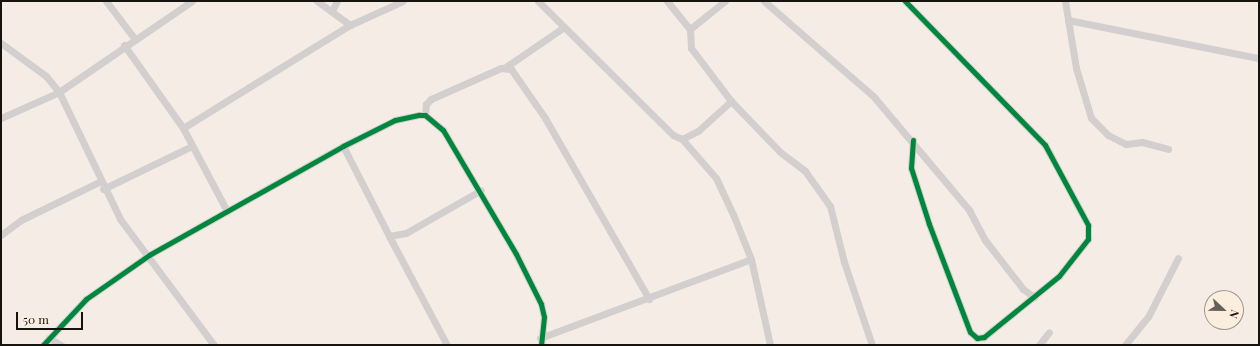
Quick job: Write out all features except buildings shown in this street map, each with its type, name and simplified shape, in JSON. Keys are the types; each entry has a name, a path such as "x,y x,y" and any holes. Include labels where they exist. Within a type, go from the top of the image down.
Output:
{"street":[{"path":"106,1 134,38"},
{"path":"1,118 59,92 134,38 192,1"},
{"path":"318,1 350,25"},
{"path":"332,11 337,1"},
{"path":"183,128 350,25 403,1"},
{"path":"538,1 672,135 682,138 716,178 751,259 770,345"},
{"path":"667,1 690,29 691,48 731,101 780,152 805,171 830,206 844,262 872,345"},
{"path":"690,29 725,1"},
{"path":"764,1 874,97 913,140 969,210 985,240 1023,289 1034,297"},
{"path":"905,1 1045,145 1088,225 1088,239 1059,276 977,342 966,322 911,168 913,140"},
{"path":"1065,1 1076,68 1091,118 1108,135 1126,144 1142,142 1168,149"},
{"path":"1068,20 1259,58"},
{"path":"425,115 426,104 431,99 507,66 564,28"},
{"path":"1,43 46,76 59,92 99,182 120,220 149,255 214,345"},
{"path":"124,46 183,128 227,211"},
{"path":"507,66 544,118 649,299"},
{"path":"682,138 698,131 731,101"},
{"path":"43,345 86,299 149,255 342,146 395,120 425,115 443,130 481,190 541,304 544,317 541,342 751,259"},
{"path":"103,189 192,146"},
{"path":"342,146 447,345"},
{"path":"1,235 21,220 99,182"},
{"path":"389,236 406,233 481,190"},
{"path":"1125,345 1148,317 1178,258"},
{"path":"1039,345 1049,332"},
{"path":"49,338 62,345"}],"cycle path":[{"path":"905,1 1045,145 1088,225 1088,239 1059,276 984,337 977,338 970,332 929,224 911,168 913,140"},
{"path":"43,345 86,299 149,255 343,146 395,120 419,115 425,115 443,130 516,254 541,304 544,317 541,345"}]}
